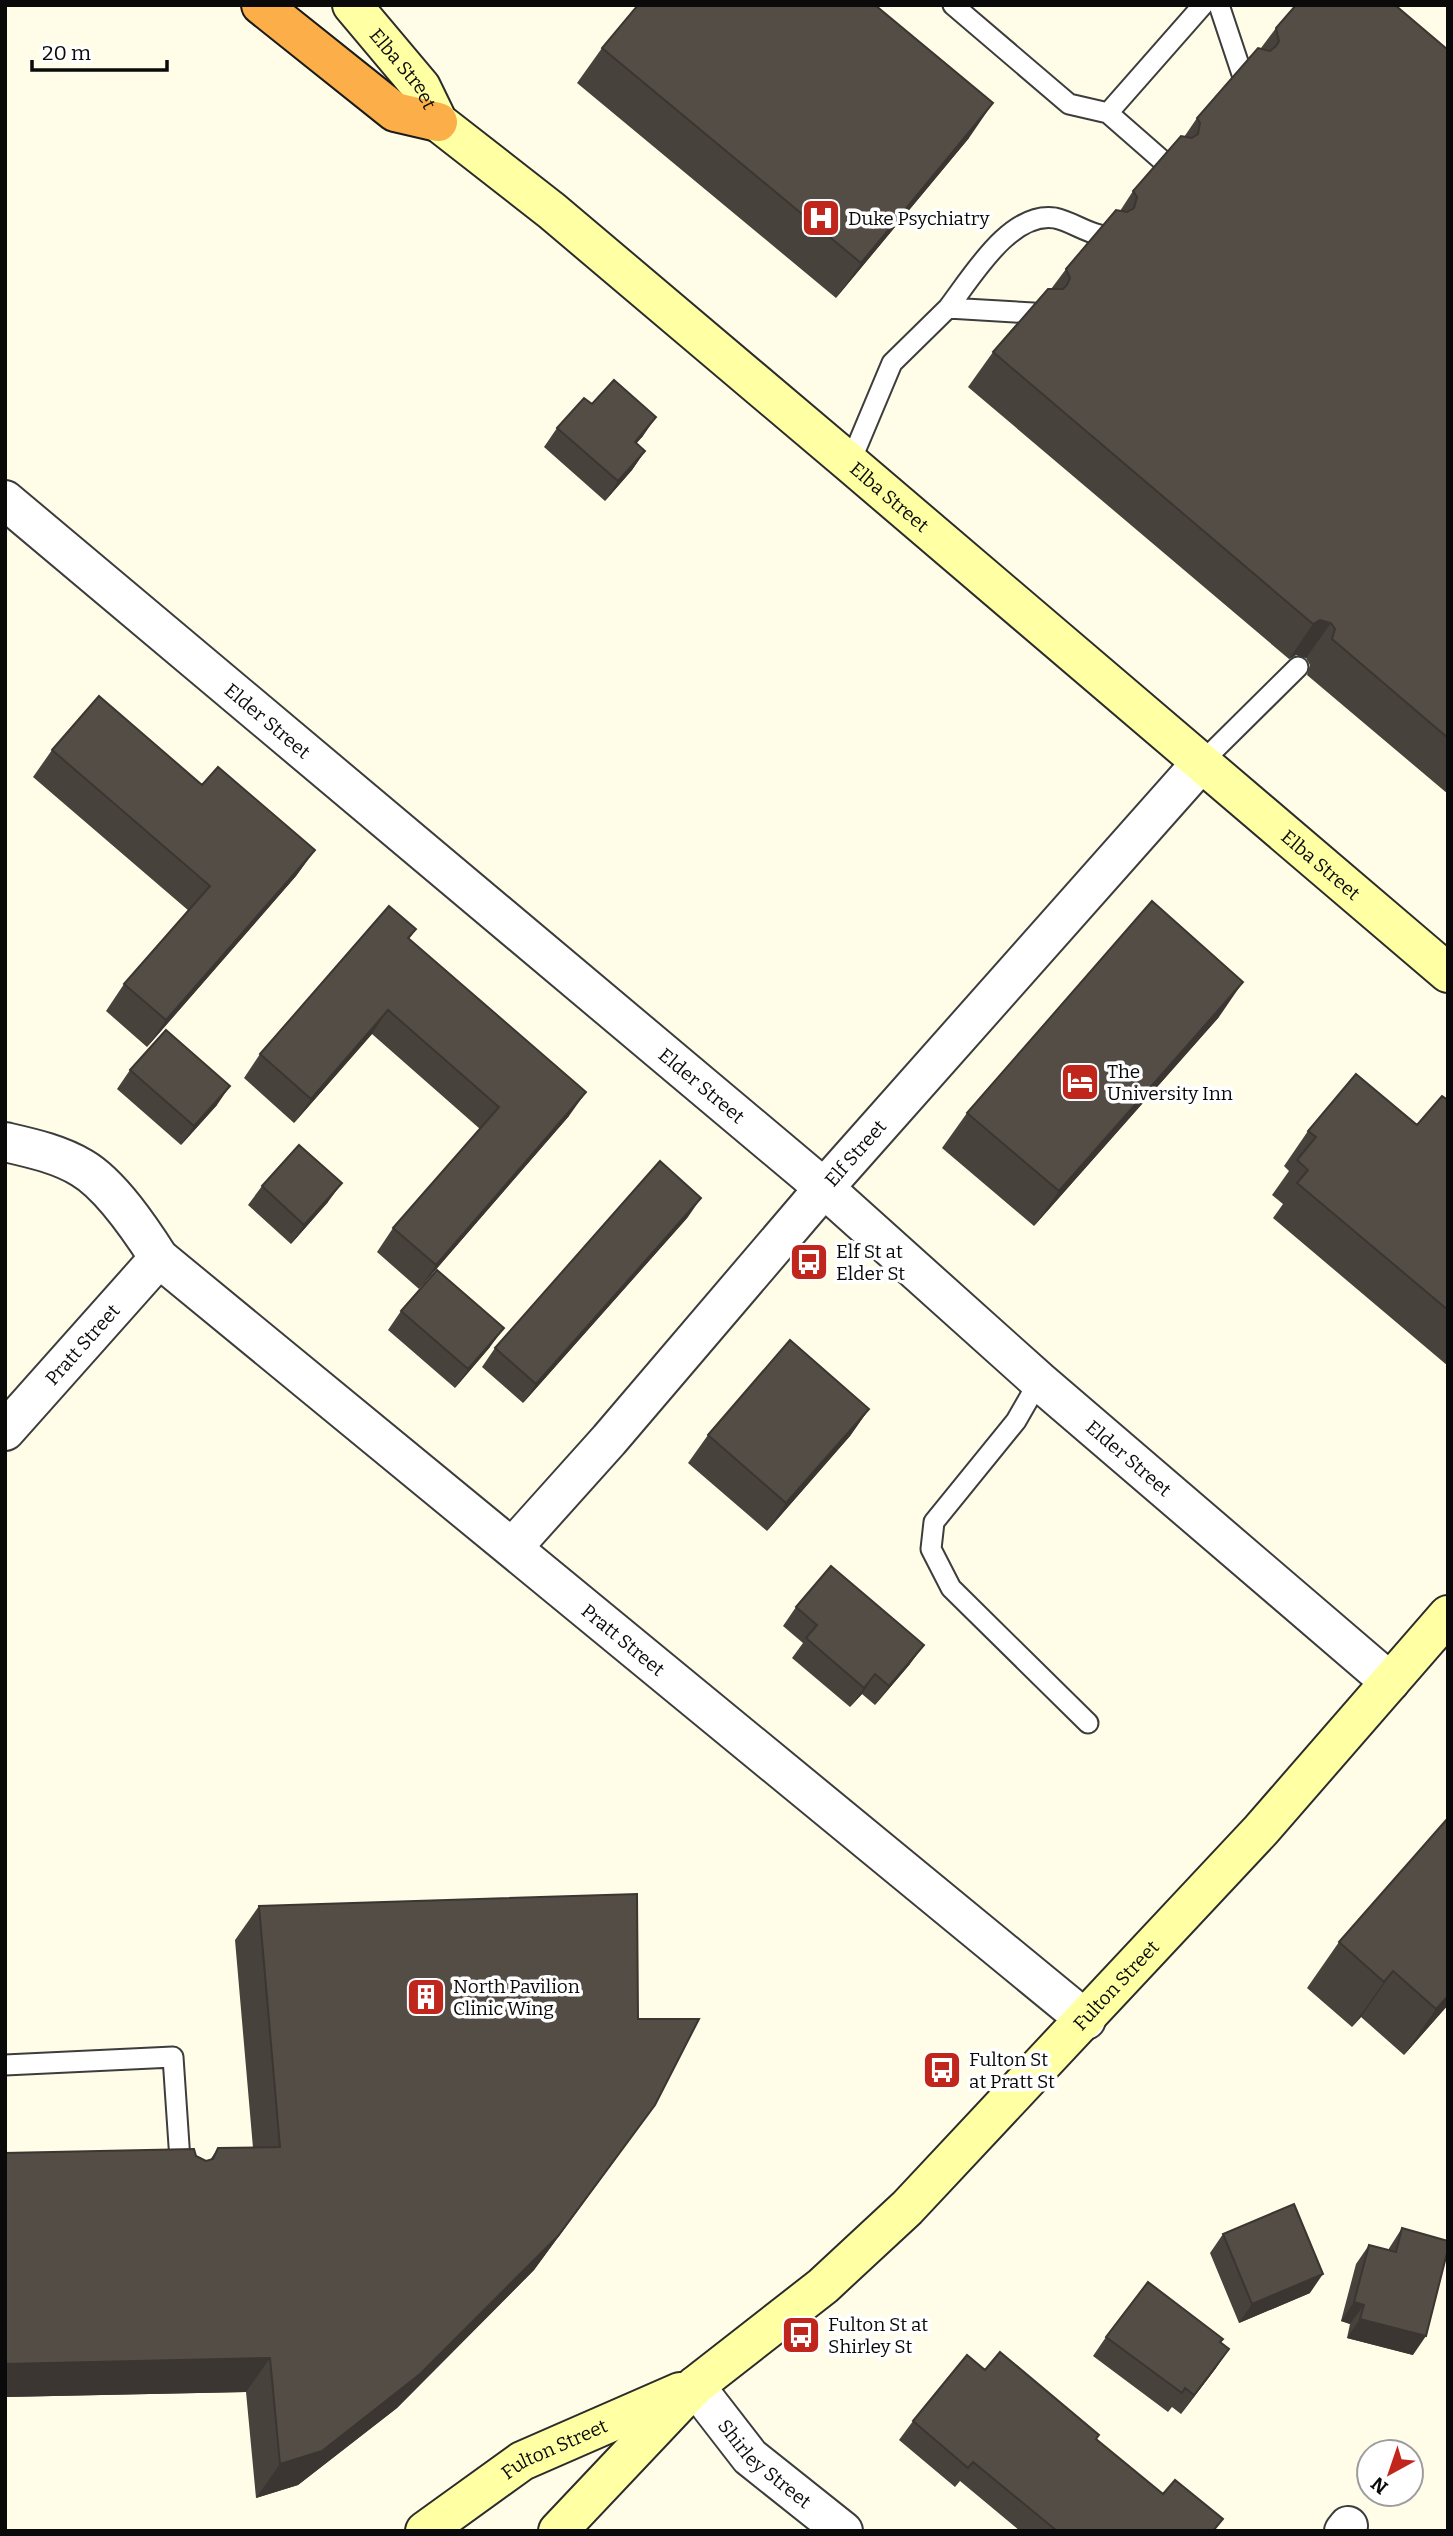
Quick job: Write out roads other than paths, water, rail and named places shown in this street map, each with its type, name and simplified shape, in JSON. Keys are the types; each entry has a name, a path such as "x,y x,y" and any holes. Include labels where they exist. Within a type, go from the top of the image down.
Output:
{"highway":[{"path":"261,5 395,112 438,122"}],"main road":[{"name":"Elba Street","path":"352,5 421,87 438,122 552,211 1448,973"},
{"name":"Fulton Street","path":"558,2531 695,2386 846,2267 907,2208 1086,2020 1261,1830 1448,1615"},
{"name":"Fulton Street","path":"425,2531 522,2462 695,2386"}],"street":[{"name":"Elder Street","path":"5,500 824,1188 1039,1381 1390,1682"},
{"name":"Elf Street","path":"513,1547 610,1440 824,1188 1202,762"},
{"name":"Pratt Street","path":"5,1142 45,1152 84,1168 134,1218 159,1258 1086,2020"},
{"name":"Pratt Street","path":"5,1431 159,1258"},
{"name":"Shirley Street","path":"695,2386 750,2457 843,2531"}],"lane":[{"path":"953,5 1069,104 1108,113 1164,162"},
{"path":"1108,113 1203,5"},
{"path":"1219,5 1242,74"},
{"path":"850,463 892,363 948,308 996,247 1025,221 1055,218 1101,236"},
{"path":"948,308 1033,313"},
{"path":"1202,762 1298,667"},
{"path":"1039,1381 1016,1422 934,1522 931,1549 951,1588 1088,1723"},
{"path":"5,2065 173,2057 182,2183"}],"place":[{"name":"Duke Psychiatry","path":"821,218"},
{"name":"The University Inn","path":"1080,1082"},
{"name":"Elf St at Elder St","path":"809,1262"},
{"name":"North Pavilion Clinic Wing","path":"426,1997"},
{"name":"Fulton St at Pratt St","path":"942,2070"},
{"name":"Fulton St at Shirley St","path":"801,2335"}]}
